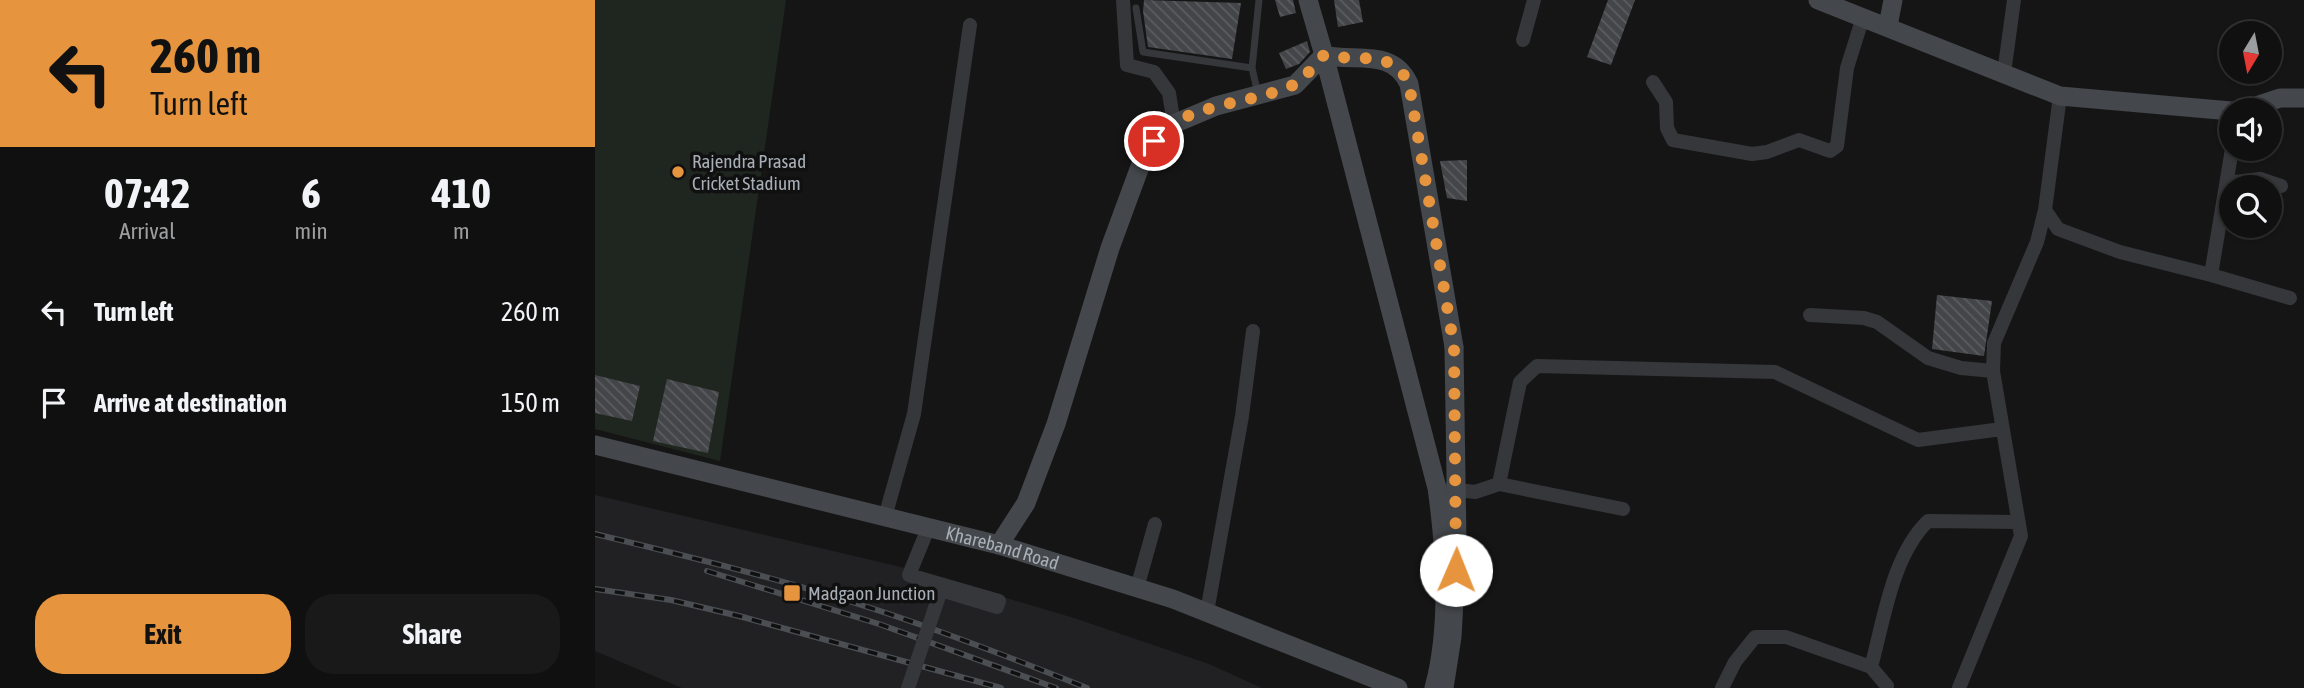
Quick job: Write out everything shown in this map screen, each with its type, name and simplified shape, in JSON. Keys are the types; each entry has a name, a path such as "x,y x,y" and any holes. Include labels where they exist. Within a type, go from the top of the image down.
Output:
{"main road":[{"path":"1308,0 1437,488 1444,600 1439,670 1434,688"},
{"path":"1818,0 1888,26 1927,46 2060,96 2219,110"},
{"path":"1888,26 1893,0"},
{"path":"999,545 1026,503 1051,435 1110,248 1145,153 1164,128 1216,106 1295,85 1324,55"},
{"path":"1324,55 1380,59 1393,63 1404,72 1409,84 1454,347 1456,570 1444,688"},
{"path":"2282,98 2304,98"},
{"name":"Khareband Road","path":"595,445 999,545 1207,612 1398,688"}],"street":[{"path":"1123,0 1127,65 1154,72 1170,93 1174,124"},
{"path":"1523,40 1534,0"},
{"path":"2004,73 2014,0"},
{"path":"1653,82 1666,102 1667,128 1673,140 1752,154 1767,152 1799,140 1831,151 1837,146 1847,68 1863,17"},
{"path":"885,517 914,414 969,25"},
{"path":"1959,688 2021,536 1993,371 1994,343 2036,242 2045,211 2060,96"},
{"path":"2045,211 2058,229 2120,252 2290,298"},
{"path":"2211,275 2219,229"},
{"path":"1811,316 1864,318 1877,322 1928,358 1961,368 1993,371"},
{"path":"1207,612 1242,416 1253,331"},
{"path":"1499,484 1520,382 1537,366 1775,372 1919,440 2002,429"},
{"path":"1437,488 1475,492 1499,484 1623,509"},
{"path":"1871,667 1902,560 1914,535 1928,521 2018,522"},
{"path":"1137,588 1155,524"},
{"path":"908,688 941,590 997,607 999,601 909,575 929,526"},
{"path":"1722,688 1735,662 1755,637 1786,637 1871,667 1887,686"}],"lane":[{"path":"1258,95 1252,68 1259,0"},
{"path":"1136,8 1143,52 1252,68"}],"shaded area":[{"name":"Rajendra Prasad Cricket Stadium","path":"595,0 786,0 720,461 595,429"},
{"name":"Madgaon Junction","path":"595,495 905,568 1074,618 1209,664 1262,688 682,688 595,651"}],"building":[{"path":"1144,0 1241,3 1232,59 1148,47"},
{"path":"1275,0 1293,0 1296,13 1280,17"},
{"path":"1334,0 1359,0 1363,22 1338,27"},
{"path":"1608,0 1635,0 1611,65 1587,57"},
{"path":"1307,41 1310,52 1299,64 1286,69 1279,53"},
{"path":"1467,160 1467,201 1447,198 1440,161"},
{"path":"1937,295 1992,301 1984,356 1932,349"},
{"path":"595,375 640,386 632,421 595,413"},
{"path":"667,379 719,392 708,453 653,441"}],"railway":[{"path":"595,534 737,569 842,599 956,637 1087,688"},
{"path":"707,571 879,624 1056,688"},
{"path":"595,589 671,600 739,616 1001,688"}],"place":[{"name":"Rajendra Prasad Cricket Stadium","path":"678,172"},
{"name":"Madgaon Junction","path":"792,593"}],"route":[{"path":"1154,141 1164,128 1216,106 1295,85 1324,55 1335,58 1380,59 1393,63 1404,72 1409,84 1454,347 1458,517 1456,570"}]}
